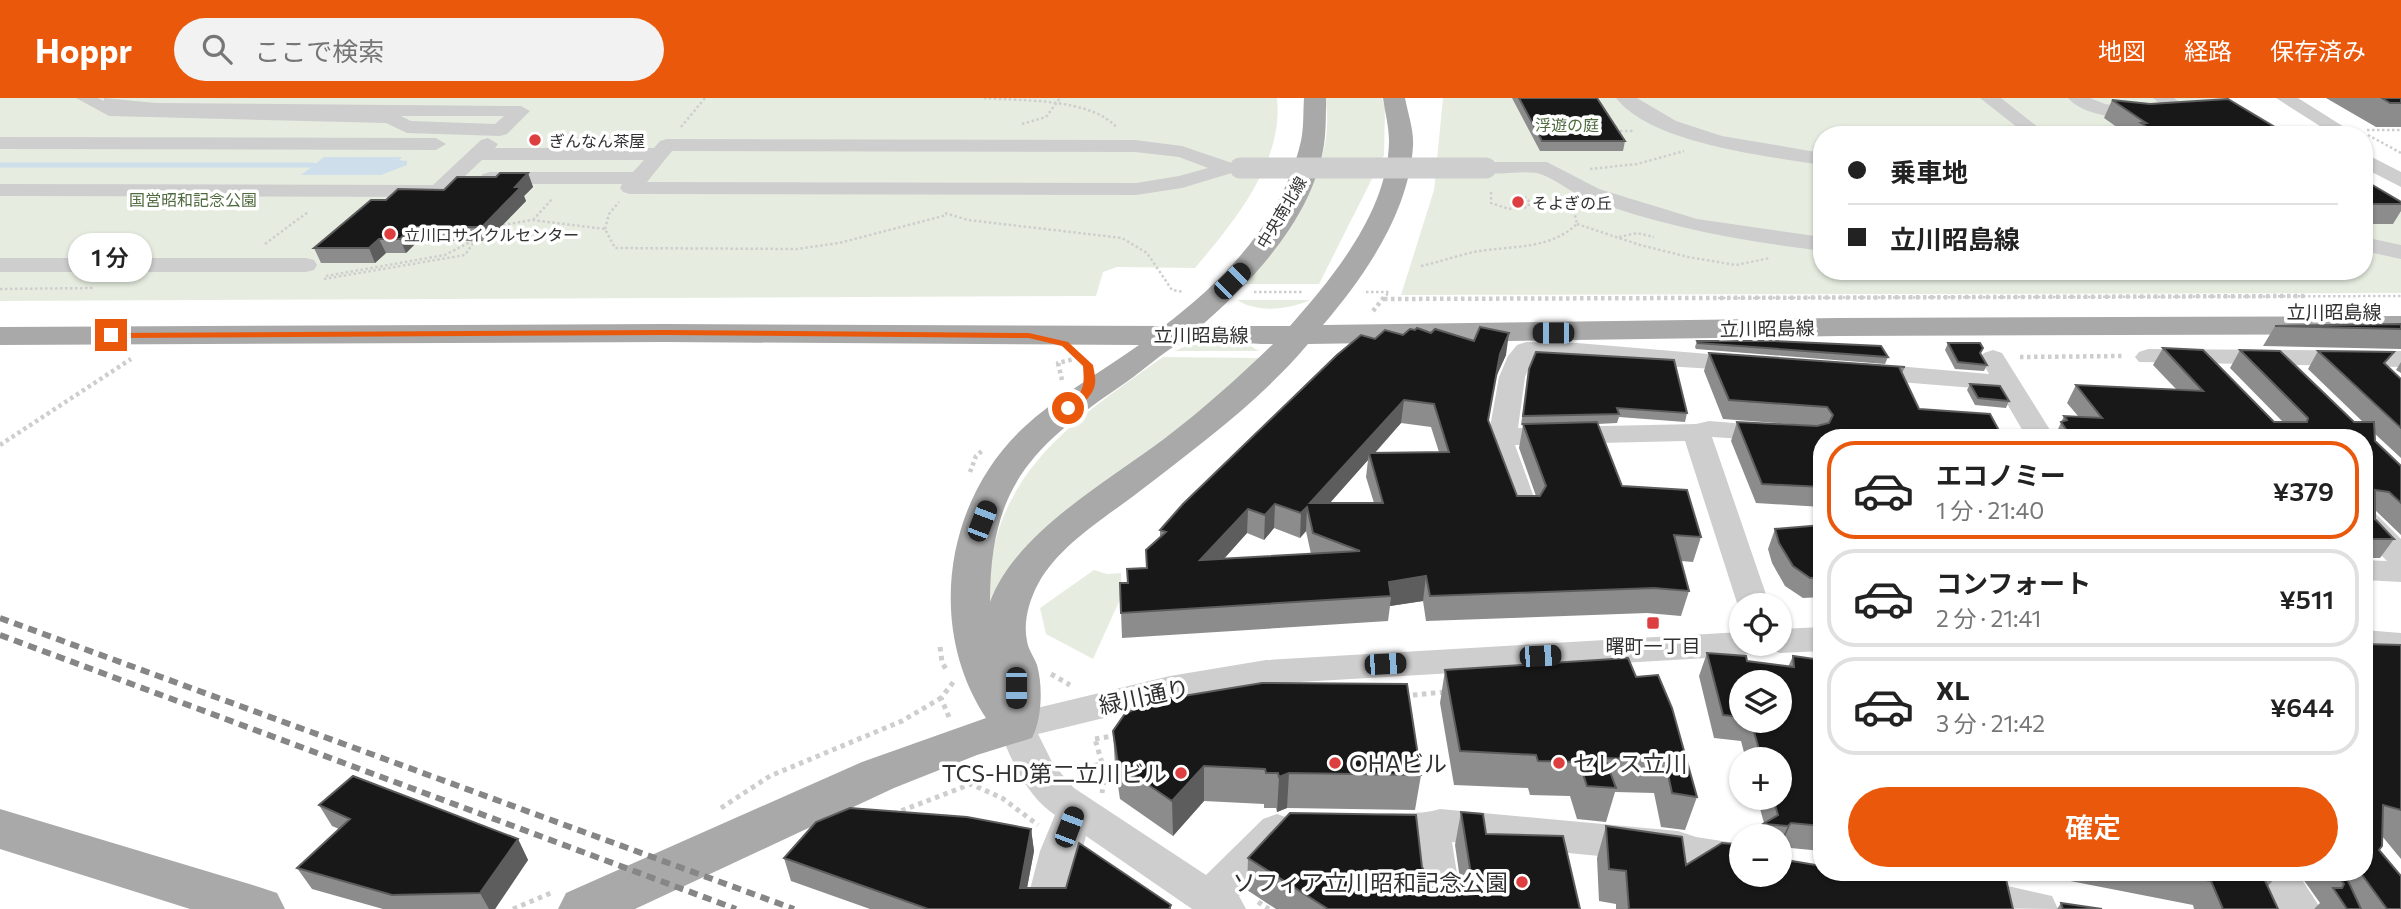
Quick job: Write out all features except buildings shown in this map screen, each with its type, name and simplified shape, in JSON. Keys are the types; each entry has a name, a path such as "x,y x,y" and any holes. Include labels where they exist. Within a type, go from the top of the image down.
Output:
{"main road":[{"name":"中央南北線","path":"1016,726 983,675 975,643 970,592 976,546 992,495 1018,453 1035,435 1184,314 1242,271 1275,227 1303,182 1317,124 1315,98"},
{"path":"1016,726 1016,668 1006,642 1013,594 1037,555 1239,396 1312,324 1377,229 1394,183 1401,143 1394,98"},
{"name":"立川昭島線","path":"1312,324 2401,311"},
{"name":"立川昭島線","path":"0,322 1184,314 1312,324 1826,327 2401,325"},
{"name":"立川昭島線","path":"0,336 678,332 1029,335 1184,314"},
{"path":"1029,335 1065,344 1082,357 1091,374 1085,395"},
{"name":"緑川通り","path":"584,909 878,775 961,743 1016,726"},
{"path":"0,829 259,909"}],"street":[{"path":"85,98 108,111 390,117 407,127 500,130 521,111 156,108 113,101 113,98"},
{"path":"1625,98 1653,118 1687,133 1813,157"},
{"path":"1989,98 2027,126"},
{"path":"2077,98 2094,109 2107,112 2181,111 2162,98"},
{"path":"2262,98 2308,126"},
{"path":"2285,98 2338,126"},
{"path":"0,143 488,144 438,191 0,190"},
{"path":"477,154 663,149 1116,146 1182,152 1234,168"},
{"path":"2373,147 2401,165"},
{"path":"635,183 663,149"},
{"path":"2373,164 2401,181"},
{"path":"452,178 936,189 1136,188 1182,182 1234,168 1547,168 1560,178 1592,193 1693,225 1813,243"},
{"path":"2373,246 2401,252"},
{"path":"0,265 306,265"},
{"path":"1524,511 1501,444 1510,388 1520,354 1526,350 1770,364"},
{"path":"1993,358 2036,429"},
{"path":"2148,358 2401,359"},
{"path":"2202,359 2222,378"},
{"path":"2280,359 2300,379"},
{"path":"1833,369 2008,383"},
{"path":"1503,437 1696,432 1709,429 1797,434"},
{"path":"1696,432 1750,593"},
{"path":"2373,529 2401,557"},
{"path":"2373,570 2401,572"},
{"path":"1792,641 1813,640"},
{"name":"緑川通り","path":"1016,726 1170,689 1266,672 1729,645"},
{"path":"1016,726 1027,754 1069,827 1217,904 1274,831 1287,827 1431,829 1440,825 1678,847 1690,853 1729,858"},
{"path":"1046,909 1069,827"},
{"path":"1431,829 1440,899"},
{"path":"2281,881 2300,909"},
{"path":"1932,889 2037,909"}],"path":[{"path":"663,149 705,98"},
{"path":"984,98 1058,102 1095,109 1115,121 1116,146"},
{"path":"2373,134 2401,130"},
{"path":"1606,131 1687,133"},
{"path":"1586,169 1608,169 1662,159"},
{"path":"1531,168 1537,183 1560,195 1574,208 1577,224"},
{"path":"635,183 608,214 605,229 615,248 797,249 839,243 947,215 968,220 1128,238 1150,252 1156,268 1172,290 1184,314"},
{"path":"936,189 937,206 947,215"},
{"path":"1498,190 1489,193 1492,203 1501,208 1528,208 1530,202 1525,197"},
{"path":"492,227 532,220 605,229"},
{"path":"1577,224 1640,245 1736,265 1780,258"},
{"path":"1421,266 1475,252 1531,246 1567,236 1577,224"},
{"path":"477,239 485,233"},
{"path":"1384,299 2401,296"},
{"path":"0,445 167,335"},
{"path":"1993,358 2148,358"},
{"path":"1400,696 1455,690"},
{"path":"1095,739 1123,734"},
{"path":"883,818 971,784 1069,827"}],"green space":[{"name":"国営昭和記念公園","path":"0,98 1277,98 1277,122 1273,145 1253,190 1195,268 1117,267 1103,272 1096,296 0,301"},
{"path":"1325,98 1382,98 1385,108 1384,155 1319,284 1245,284 1291,220 1316,174 1324,150 1327,124"},
{"name":"浮遊の庭","path":"1443,98 2229,98 2275,126 1813,126 1813,280 2373,280 2373,185 2401,202 2401,293 1401,295 1434,190"},
{"path":"1237,300 1310,300 1273,309 1254,307"},
{"path":"1214,341 1245,343 1259,351 1175,351 1188,345"},
{"path":"1163,357 1262,358 989,622 992,558 1001,523 1015,493 1034,465 1081,418"},
{"path":"1094,570 1107,574 1121,573 1122,595 1093,659 1046,634 1040,608"}],"water":[{"path":"324,157 402,157 399,160 407,161 407,165 381,175 301,175"}],"waterway":[{"path":"0,165 313,165"}],"railway":[{"path":"0,618 794,909"},
{"path":"0,635 736,909"}],"place":[{"name":"ぎんなん茶屋","path":"535,140"},
{"name":"そよぎの丘","path":"1518,202"},
{"name":"立川口サイクルセンター","path":"390,234"},
{"name":"曙町一丁目","path":"1653,623"},
{"name":"OHAビル","path":"1335,763"},
{"name":"セレス立川","path":"1559,763"},
{"name":"TCS-HD第二立川ビル","path":"1181,773"},
{"name":"ソフィア立川昭和記念公園","path":"1522,882"}],"route":[{"path":"111,335 665,332 1029,335 1065,344 1088,365 1090,385 1085,395 1068,408"}]}
